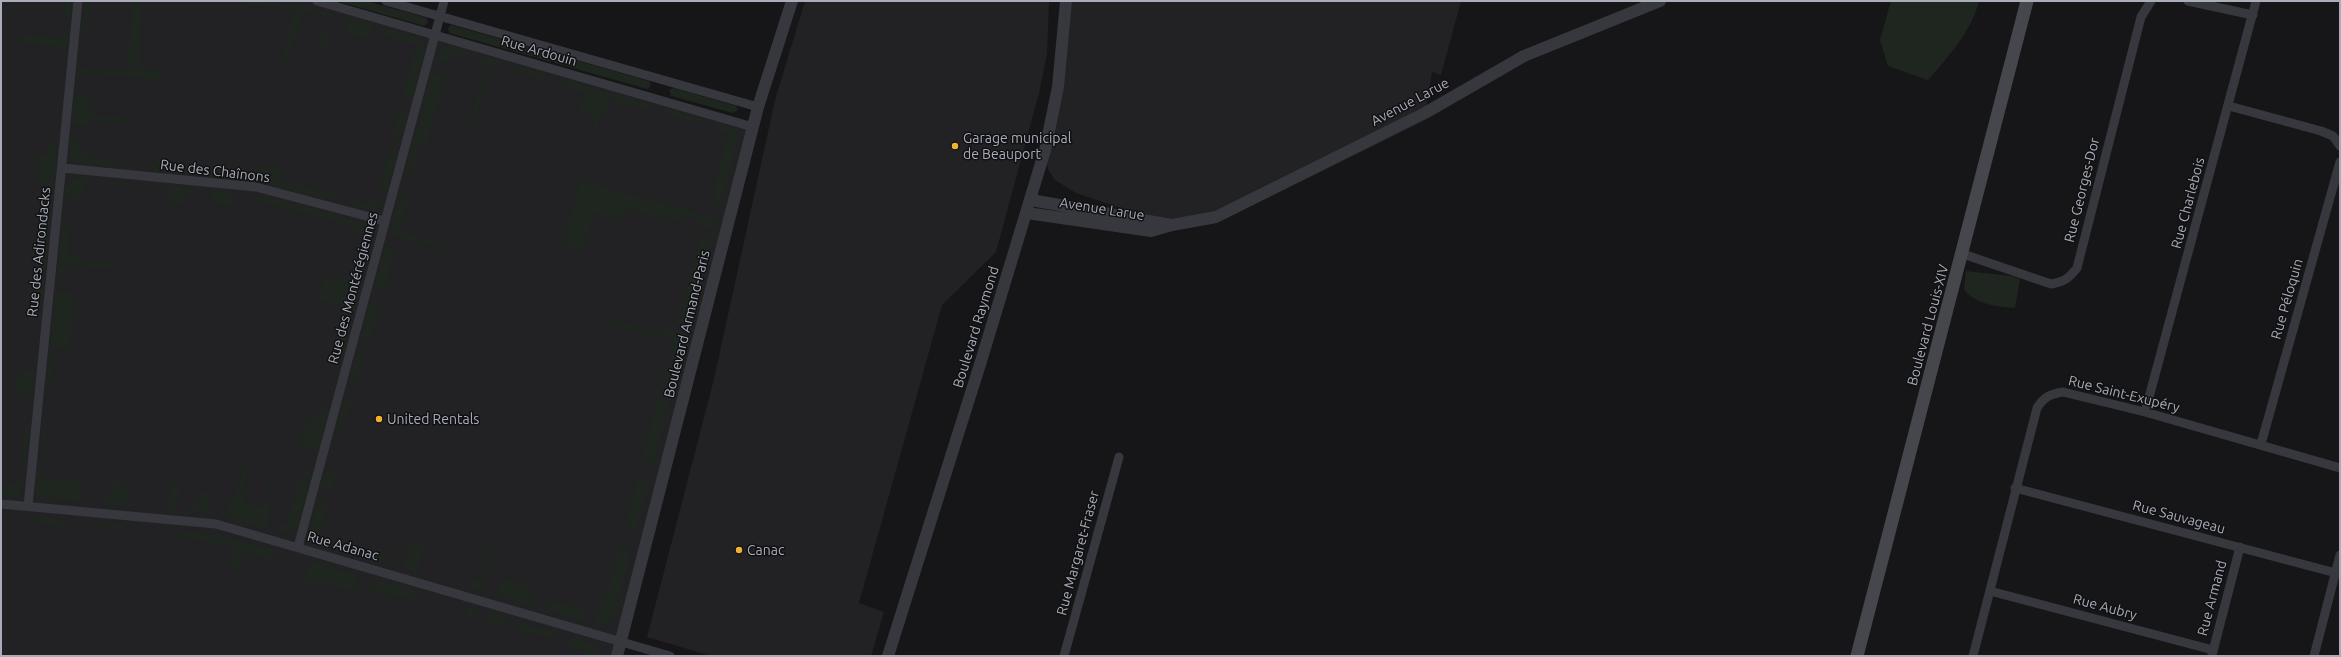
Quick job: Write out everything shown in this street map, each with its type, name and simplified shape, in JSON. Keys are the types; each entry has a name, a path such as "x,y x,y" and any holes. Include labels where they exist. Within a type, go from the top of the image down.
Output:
{"main road":[{"name":"Boulevard Louis-XIV","path":"1857,656 1963,254 2027,1"}],"street":[{"name":"Rue des Adirondacks","path":"28,506 78,1"},
{"name":"Rue Ardouin","path":"317,1 753,127"},
{"name":"Rue Ardouin","path":"386,1 758,107"},
{"name":"Rue des Montérégiennes","path":"298,547 444,1"},
{"name":"Boulevard Armand-Paris","path":"617,656 758,107 792,1"},
{"name":"Boulevard Raymond","path":"888,656 1031,200 1058,87 1066,1"},
{"name":"Avenue Larue","path":"1026,213 1152,231 1172,225 1216,217 1425,113 1524,56 1660,1"},
{"name":"Rue Georges-Dor","path":"1963,254 2051,284 2062,283 2071,276 2077,268 2141,17 2151,1"},
{"path":"2188,1 2253,15"},
{"name":"Rue Charlebois","path":"2145,412 2229,106 2256,1"},
{"path":"2229,106 2321,131 2333,136 2340,146"},
{"name":"Rue Péloquin","path":"2261,444 2340,162"},
{"name":"Rue des Chaînons","path":"62,168 256,187 385,220"},
{"name":"Avenue Larue","path":"1031,200 1172,225"},
{"name":"Rue Saint-Exupéry","path":"1973,656 2015,488 2037,408 2042,399 2051,394 2063,392 2145,412 2261,444 2340,468"},
{"name":"Rue Margaret-Fraser","path":"1064,656 1119,457"},
{"name":"Rue Sauvageau","path":"2015,488 2336,573"},
{"name":"Rue Adanac","path":"1,504 216,524 670,656"},
{"name":"Rue Armand","path":"2212,653 2240,547"},
{"path":"2314,656 2340,555"},
{"name":"Rue Aubry","path":"1990,591 2212,653"}],"shaded area":[{"path":"1,1 317,1 753,127 617,656 1,656"},
{"path":"66,1 72,1 70,18 64,17"},
{"path":"84,1 91,1 88,30 82,30"},
{"path":"118,1 142,1 139,68 164,71 163,80 83,73 82,81 76,82 78,68 127,72 133,3"},
{"path":"246,1 279,1 278,7 246,5"},
{"path":"337,1 367,1 427,18 428,23 424,26"},
{"path":"805,1 1049,1 1047,54 1039,93 996,252 942,305 859,603 884,612 871,656 711,656 647,637 714,379 775,100"},
{"path":"1066,1 1461,1 1441,75 1432,72 1425,113 1216,217 1172,225 1076,193 1055,180 1048,169 1045,150"},
{"path":"1891,1 1979,1 1976,12 1965,33 1951,53 1928,80 1888,66 1880,40"},
{"path":"293,2 336,15 335,20 303,11 299,26 331,35 327,49 318,48 322,34 298,27 288,60 282,59 294,12 291,11"},
{"path":"350,18 373,25 369,39 345,32"},
{"path":"451,25 649,81 651,86 647,89 449,33 448,28"},
{"path":"386,29 410,34 421,40 424,44 425,49 411,101 403,92 417,45 384,35"},
{"path":"64,33 69,33 67,48 19,42 20,34 61,38"},
{"path":"445,46 469,52 466,58 452,54 448,63 435,59 439,49"},
{"path":"480,55 498,61 496,66 490,64 475,123 470,122 486,65 479,62"},
{"path":"512,65 546,74 545,80 511,70"},
{"path":"432,73 442,75 444,81 426,146 419,144 412,175 405,174"},
{"path":"566,80 609,93 606,119 599,117 596,131 591,130 595,116 579,112 584,93 564,87"},
{"path":"674,88 736,106 738,110 733,113 671,96 669,90"},
{"path":"619,95 652,104 651,111 616,102"},
{"path":"75,96 92,97 90,114 129,118 128,123 90,119 89,125 72,124"},
{"path":"664,108 702,119 697,123 664,114"},
{"path":"399,110 408,112 401,137 393,133"},
{"path":"717,123 733,128 738,137 721,204 716,201 713,192 728,134 715,129"},
{"path":"71,134 76,139 87,157 116,160 116,167 78,163 74,161 70,154"},
{"path":"57,144 52,199 44,195 45,182 37,181 39,155 48,155 49,146"},
{"path":"391,150 397,152 387,192 379,187"},
{"path":"158,157 163,158 163,171 148,170 152,163 157,164"},
{"path":"259,164 279,169 284,181 339,196 340,202 255,181"},
{"path":"175,165 210,170 216,176 172,172"},
{"path":"237,170 242,175 237,180 232,175"},
{"path":"77,177 95,179 94,182 84,182 82,199 65,197 68,182"},
{"path":"580,180 717,219 715,229 697,225 698,219 683,215 681,222 628,209 619,219 593,213 583,251 563,246"},
{"path":"112,181 126,182 126,186 111,185"},
{"path":"161,185 199,189 195,194 186,194 184,204 169,203 170,190"},
{"path":"213,191 234,193 233,206 212,204"},
{"path":"251,195 276,199 368,224 375,233 372,248 363,245 366,235 350,231 351,225 250,199"},
{"path":"399,196 408,199 400,231 443,244 442,249 389,234"},
{"path":"352,200 368,204 371,200 384,204 377,210 369,210 351,205"},
{"path":"42,214 50,216 42,302 33,301"},
{"path":"62,228 68,229 69,232 67,256 76,257 76,260 117,265 117,270 67,265 65,277 57,276"},
{"path":"696,236 712,239 690,325 677,321 673,315 680,316 700,240 693,238"},
{"path":"385,247 395,250 384,291 374,288"},
{"path":"359,263 367,265 356,308 319,301 325,276 337,279 338,276 353,280"},
{"path":"1966,271 2011,276 2020,279 2015,308 1987,304 1969,295 1964,290"},
{"path":"58,292 75,293 69,349 50,347 55,295"},
{"path":"371,301 380,304 370,342 361,339"},
{"path":"605,318 664,334 666,328 687,335 680,363 669,361 674,340 604,323"},
{"path":"346,319 352,321 339,370 332,366"},
{"path":"357,352 367,355 365,362 361,364 356,378 350,380"},
{"path":"49,354 54,359 50,385 47,382"},
{"path":"646,368 676,376 674,385 663,383 665,376 645,371"},
{"path":"18,370 34,371 32,395 18,394 15,390"},
{"path":"346,395 351,401 344,429 336,432"},
{"path":"659,396 670,401 653,463 642,459"},
{"path":"323,407 329,408 318,451 297,446 307,419 310,419 314,413 320,415"},
{"path":"30,422 25,467 21,465 25,424"},
{"path":"42,429 47,429 44,454 39,453"},
{"path":"38,469 43,469 42,478 82,482 81,502 39,498 35,493"},
{"path":"326,469 337,472 331,491 321,488"},
{"path":"243,470 248,471 242,491 246,493 243,502 262,508 274,471 276,472 268,498 271,514 267,529 225,517 231,499 234,499"},
{"path":"306,471 312,472 298,526 291,533 278,532 281,524 286,524 300,476"},
{"path":"112,474 118,474 117,485 128,486 126,501 133,502 133,507 104,504 105,498 110,498"},
{"path":"638,478 649,481 636,529 625,525"},
{"path":"16,480 24,480 20,495 1,495 1,486 11,486"},
{"path":"170,487 181,488 174,510 168,510"},
{"path":"201,491 212,494 207,509 215,511 214,515 185,511 187,506 195,508"},
{"path":"317,503 327,506 317,543 310,537 310,531"},
{"path":"33,517 69,520 66,527 32,523"},
{"path":"95,523 123,525 123,529 95,527"},
{"path":"176,530 224,536 276,551 273,560 244,551 239,568 231,566 236,548 181,538"},
{"path":"335,539 391,555 391,558 388,564 333,548"},
{"path":"410,542 424,546 417,573 403,568"},
{"path":"493,542 481,591 471,588 473,580 480,580 490,543"},
{"path":"620,547 631,551 614,616 606,625 594,624 598,609 602,603 605,604"},
{"path":"310,561 358,575 353,592 321,582 317,586 304,582"},
{"path":"503,578 529,586 526,594 534,597 532,606 496,595"},
{"path":"373,579 420,592 418,601 415,602 373,590 370,588"},
{"path":"549,600 584,610 586,613 584,621 546,609"},
{"path":"469,607 473,607 475,608 475,616 469,617 466,614 466,610"},
{"path":"488,612 511,619 502,625 485,621"},
{"path":"520,622 556,632 554,639 518,630"},
{"path":"571,637 593,644 597,656 585,656 586,651 569,646"}],"place":[{"name":"Garage municipal de Beauport","path":"955,146"},
{"name":"United Rentals","path":"379,419"},
{"name":"Canac","path":"739,550"}]}
